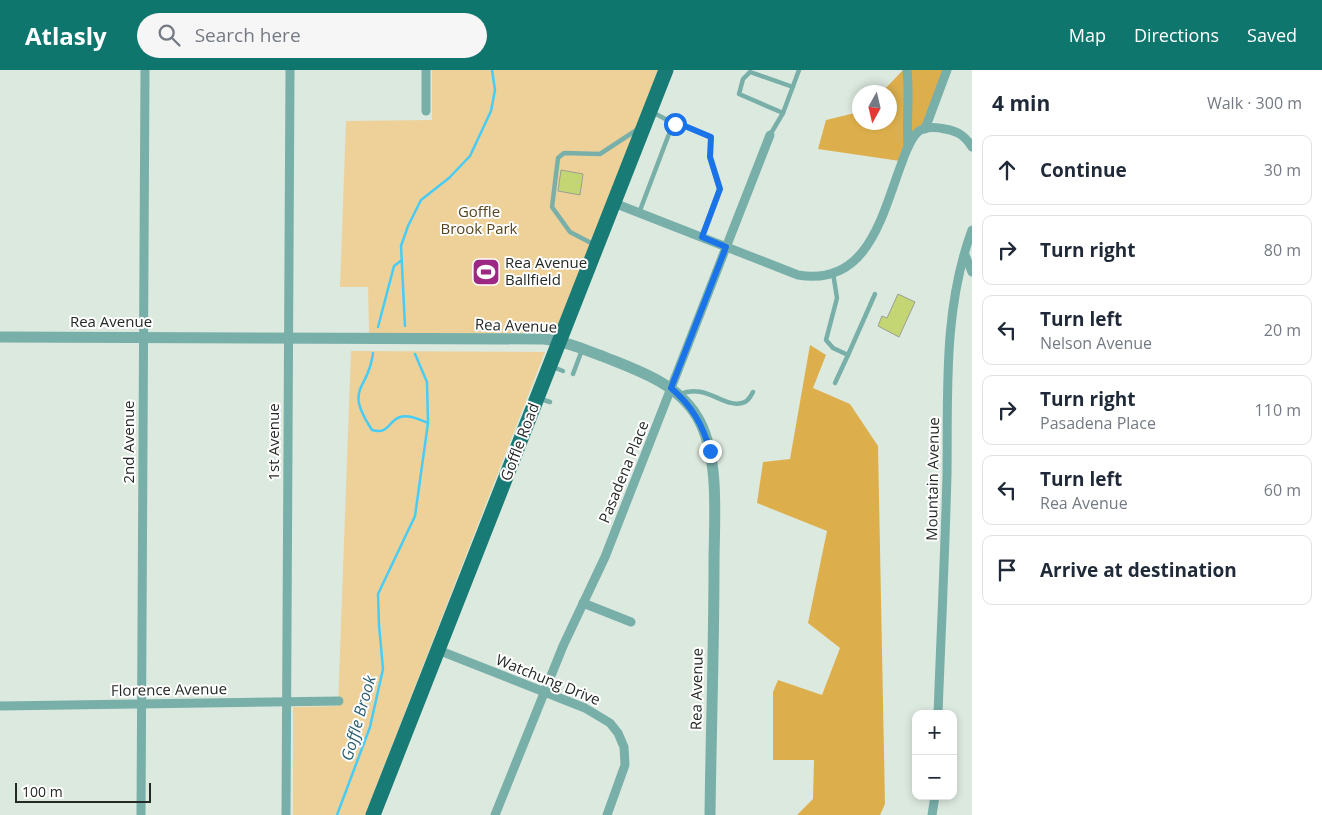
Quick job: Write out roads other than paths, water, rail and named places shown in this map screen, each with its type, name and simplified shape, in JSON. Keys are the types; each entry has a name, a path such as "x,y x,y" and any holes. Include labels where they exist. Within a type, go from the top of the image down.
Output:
{"main road":[{"name":"Goffle Road","path":"374,815 438,650 557,368 560,340 666,70"}],"street":[{"name":"2nd Avenue","path":"141,815 145,70"},
{"name":"1st Avenue","path":"286,815 290,70"},
{"path":"426,70 426,111"},
{"path":"907,70 909,98 906,122 908,148"},
{"path":"925,129 947,70"},
{"path":"614,203 798,275 817,277 833,273 851,264 873,240 908,148 917,133 925,129 938,127 956,131 962,134 972,147"},
{"name":"Pasadena Place","path":"495,815 544,692 605,557 675,392 726,247 770,135"},
{"name":"Mountain Avenue","path":"938,710 946,508 950,325 954,297 972,230"},
{"path":"966,247 965,258 972,272"},
{"name":"Rea Avenue","path":"0,337 560,340 656,378 691,407 700,422 710,451 712,469 714,620 710,815"},
{"path":"584,603 631,622"},
{"name":"Watchung Drive","path":"438,650 596,713 610,723 618,733 624,747 625,765 607,815"},
{"name":"Florence Avenue","path":"0,706 339,701"},
{"path":"932,815 934,800"}],"lane":[{"path":"770,135 783,113 799,70"},
{"path":"783,113 738,94 743,79 750,72 793,87"},
{"path":"597,246 570,232 556,215 551,204 554,176 559,155 564,153 600,154 648,117 680,124 711,137 710,157 720,189 702,237"},
{"path":"639,212 675,124"},
{"path":"833,273 837,298 826,340 833,348 848,355"},
{"path":"836,383 875,294"},
{"path":"573,374 583,349"},
{"path":"675,392 695,390 740,404 748,401 753,392"}],"waterway":[{"name":"Goffle Brook","path":"405,326 401,246 408,226 421,200 449,178 470,156 491,111 495,90 492,70"},
{"name":"Goffle Brook","path":"378,327 394,266 402,260"},
{"name":"Goffle Brook","path":"373,353 371,365 360,389 359,396 359,405 372,430 382,431 396,419 403,416 428,423"},
{"name":"Goffle Brook","path":"337,815 370,727 383,669 378,594 415,516 428,423 427,382 415,354"}],"place":[{"name":"Rea Avenue Ballfield","path":"486,272"}],"park label":[{"name":"Goffle Brook Park","path":"479,220"}]}
